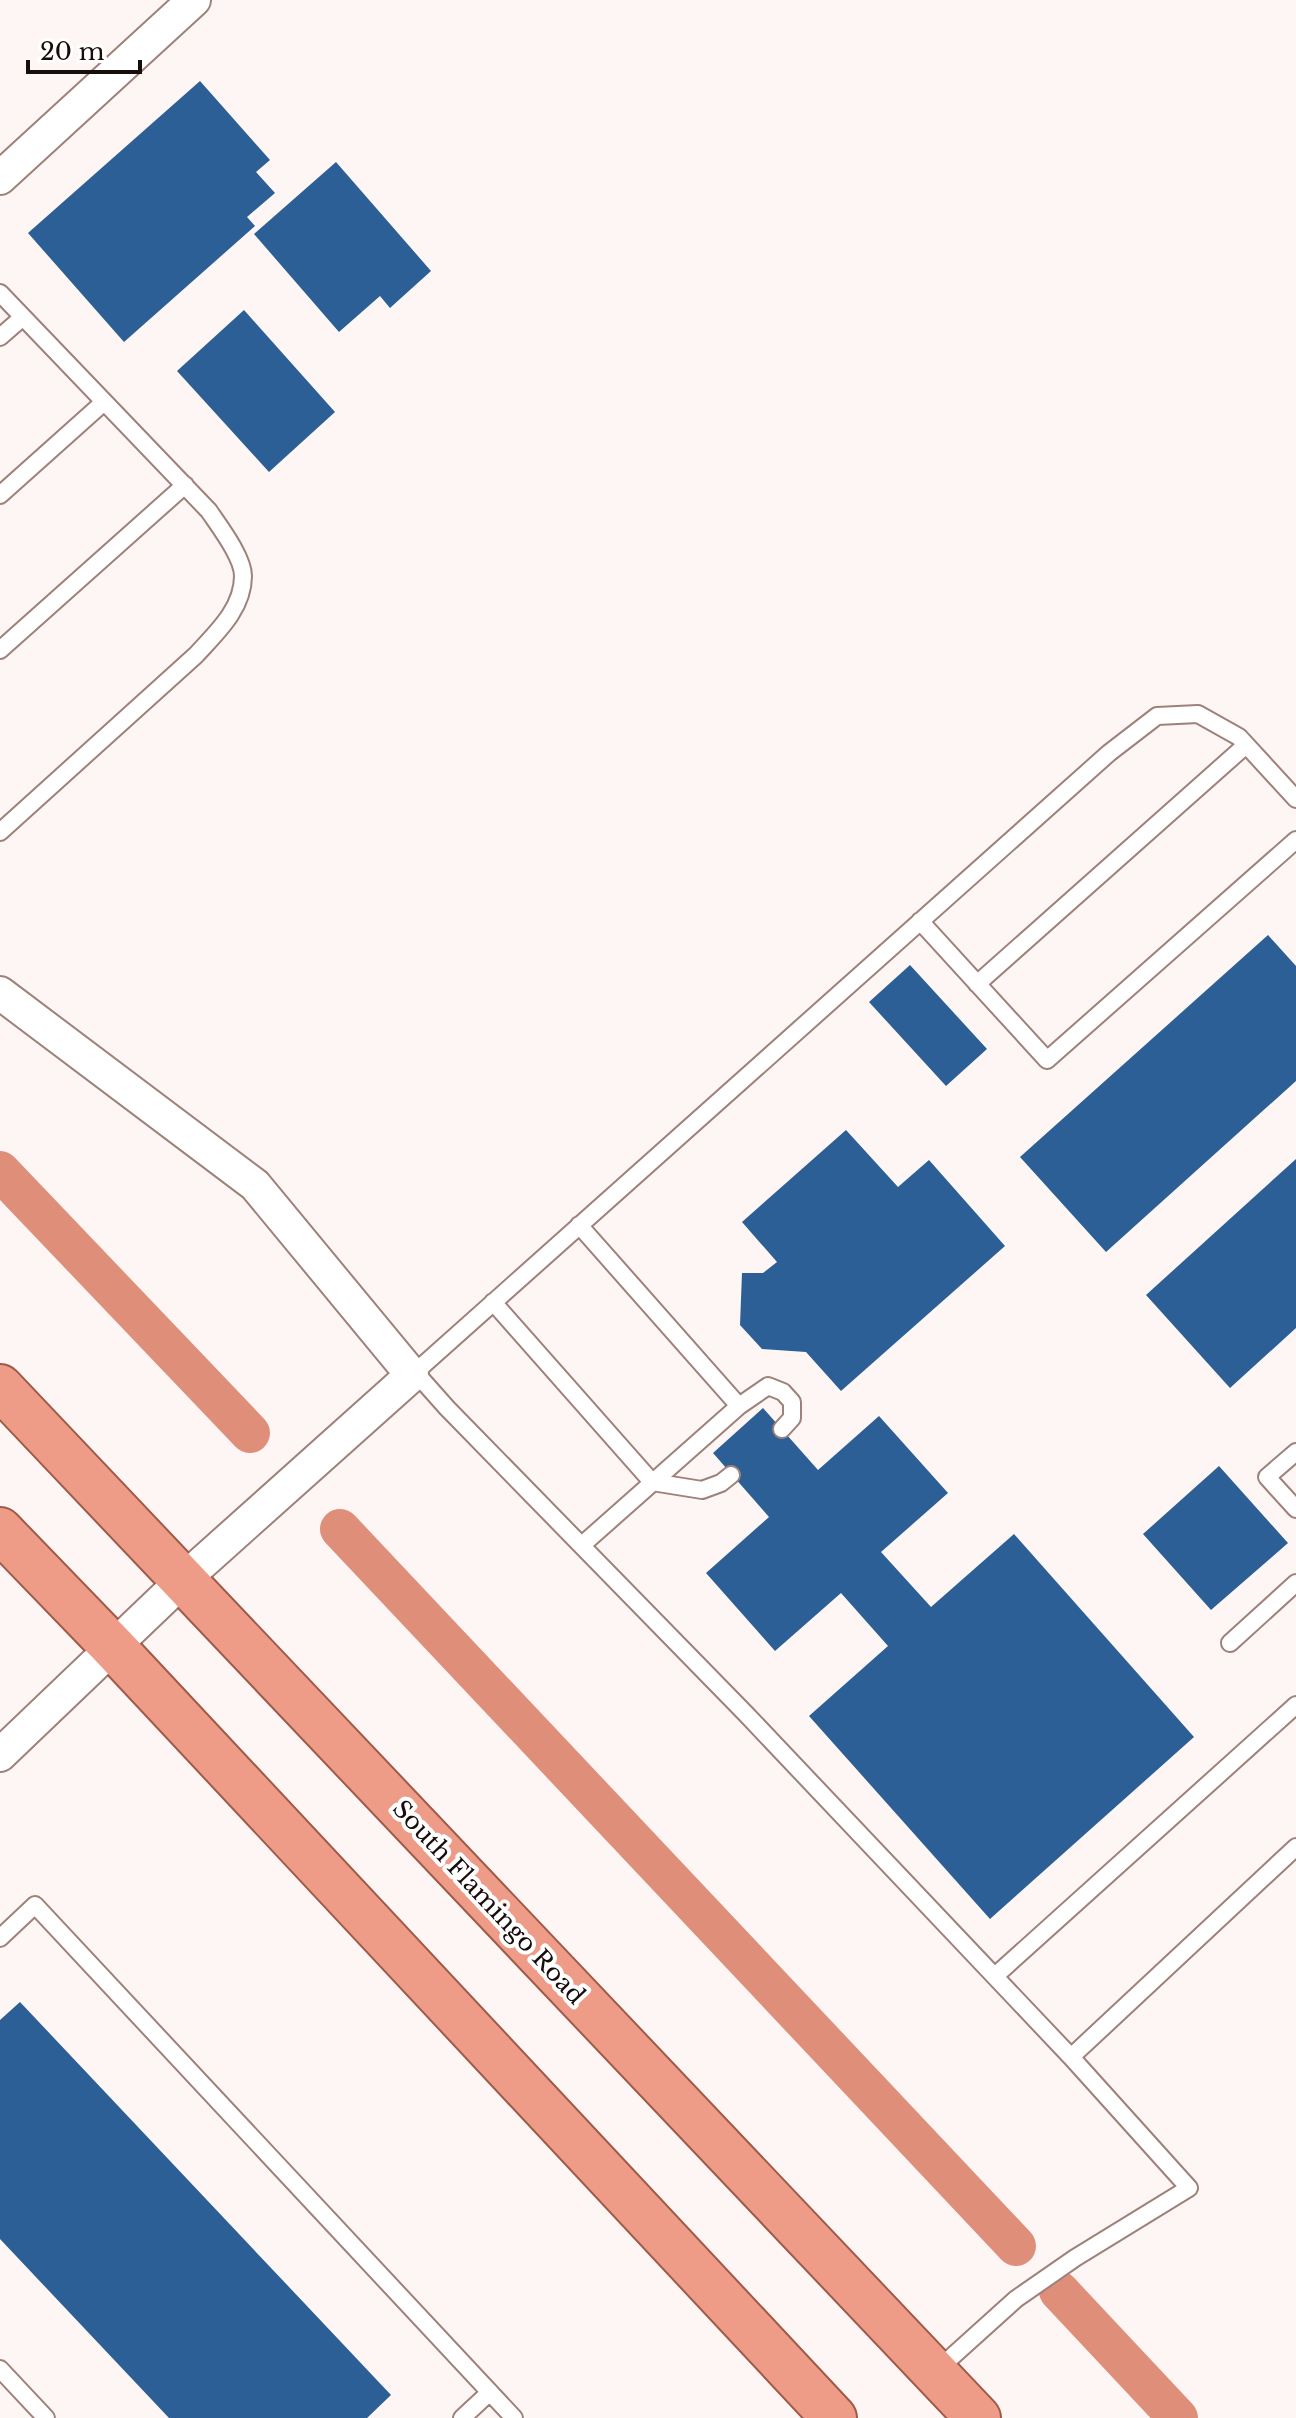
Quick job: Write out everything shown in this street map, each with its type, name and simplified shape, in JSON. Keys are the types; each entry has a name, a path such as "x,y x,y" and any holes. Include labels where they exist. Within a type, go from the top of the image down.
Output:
{"highway":[{"name":"South Flamingo Road","path":"0,1387 978,2418"},
{"path":"0,1530 834,2418"}],"street":[{"path":"0,178 194,0"},
{"path":"0,993 255,1185 414,1373 183,1580 0,1755"}],"lane":[{"path":"0,293 209,511 230,542 243,575 238,598 226,623 196,655 0,832"},
{"path":"0,337 23,317"},
{"path":"0,495 104,402"},
{"path":"0,650 185,485"},
{"path":"935,2372 1016,2299 1075,2258 1189,2188 995,1976 414,1373 1109,753 1157,716 1198,714 1239,737 1296,799"},
{"path":"977,984 1246,745"},
{"path":"920,921 1047,1060 1296,840"},
{"path":"579,1225 739,1406"},
{"path":"493,1302 652,1482 702,1490 721,1483 731,1475"},
{"path":"582,1545 739,1406 768,1386 783,1392 792,1402 792,1418 782,1429"},
{"path":"1296,1452 1267,1477 1296,1509"},
{"path":"1230,1643 1296,1583"},
{"path":"995,1976 1296,1705"},
{"path":"1071,2057 1296,1847"},
{"path":"0,1938 35,1905 514,2418"},
{"path":"0,2369 46,2418"},
{"path":"462,2418 490,2392"}],"building":[{"path":"200,81 270,160 256,172 275,193 247,217 255,226 124,342 28,233"},
{"path":"336,162 431,271 390,308 380,296 339,332 254,234"},
{"path":"244,310 335,412 269,472 177,371"},
{"path":"1268,935 1296,966 1296,1081 1106,1252 1020,1157"},
{"path":"910,965 987,1049 946,1086 869,1002"},
{"path":"846,1130 898,1187 929,1160 1005,1246 841,1391 806,1352 762,1349 740,1325 742,1273 763,1273 777,1262 742,1222"},
{"path":"1296,1159 1296,1328 1230,1388 1146,1295"},
{"path":"763,1408 818,1470 879,1416 948,1493 881,1552 931,1607 1014,1534 1194,1737 990,1919 809,1716 888,1646 841,1593 775,1651 706,1573 769,1517 713,1453"},
{"path":"1219,1466 1288,1543 1211,1610 1143,1534"},
{"path":"20,2002 391,2395 367,2418 169,2418 0,2239 0,2020"}],"waterway":[{"path":"0,1171 250,1433"},
{"path":"340,1529 1016,2246"},
{"path":"1059,2291 1178,2418"}]}
